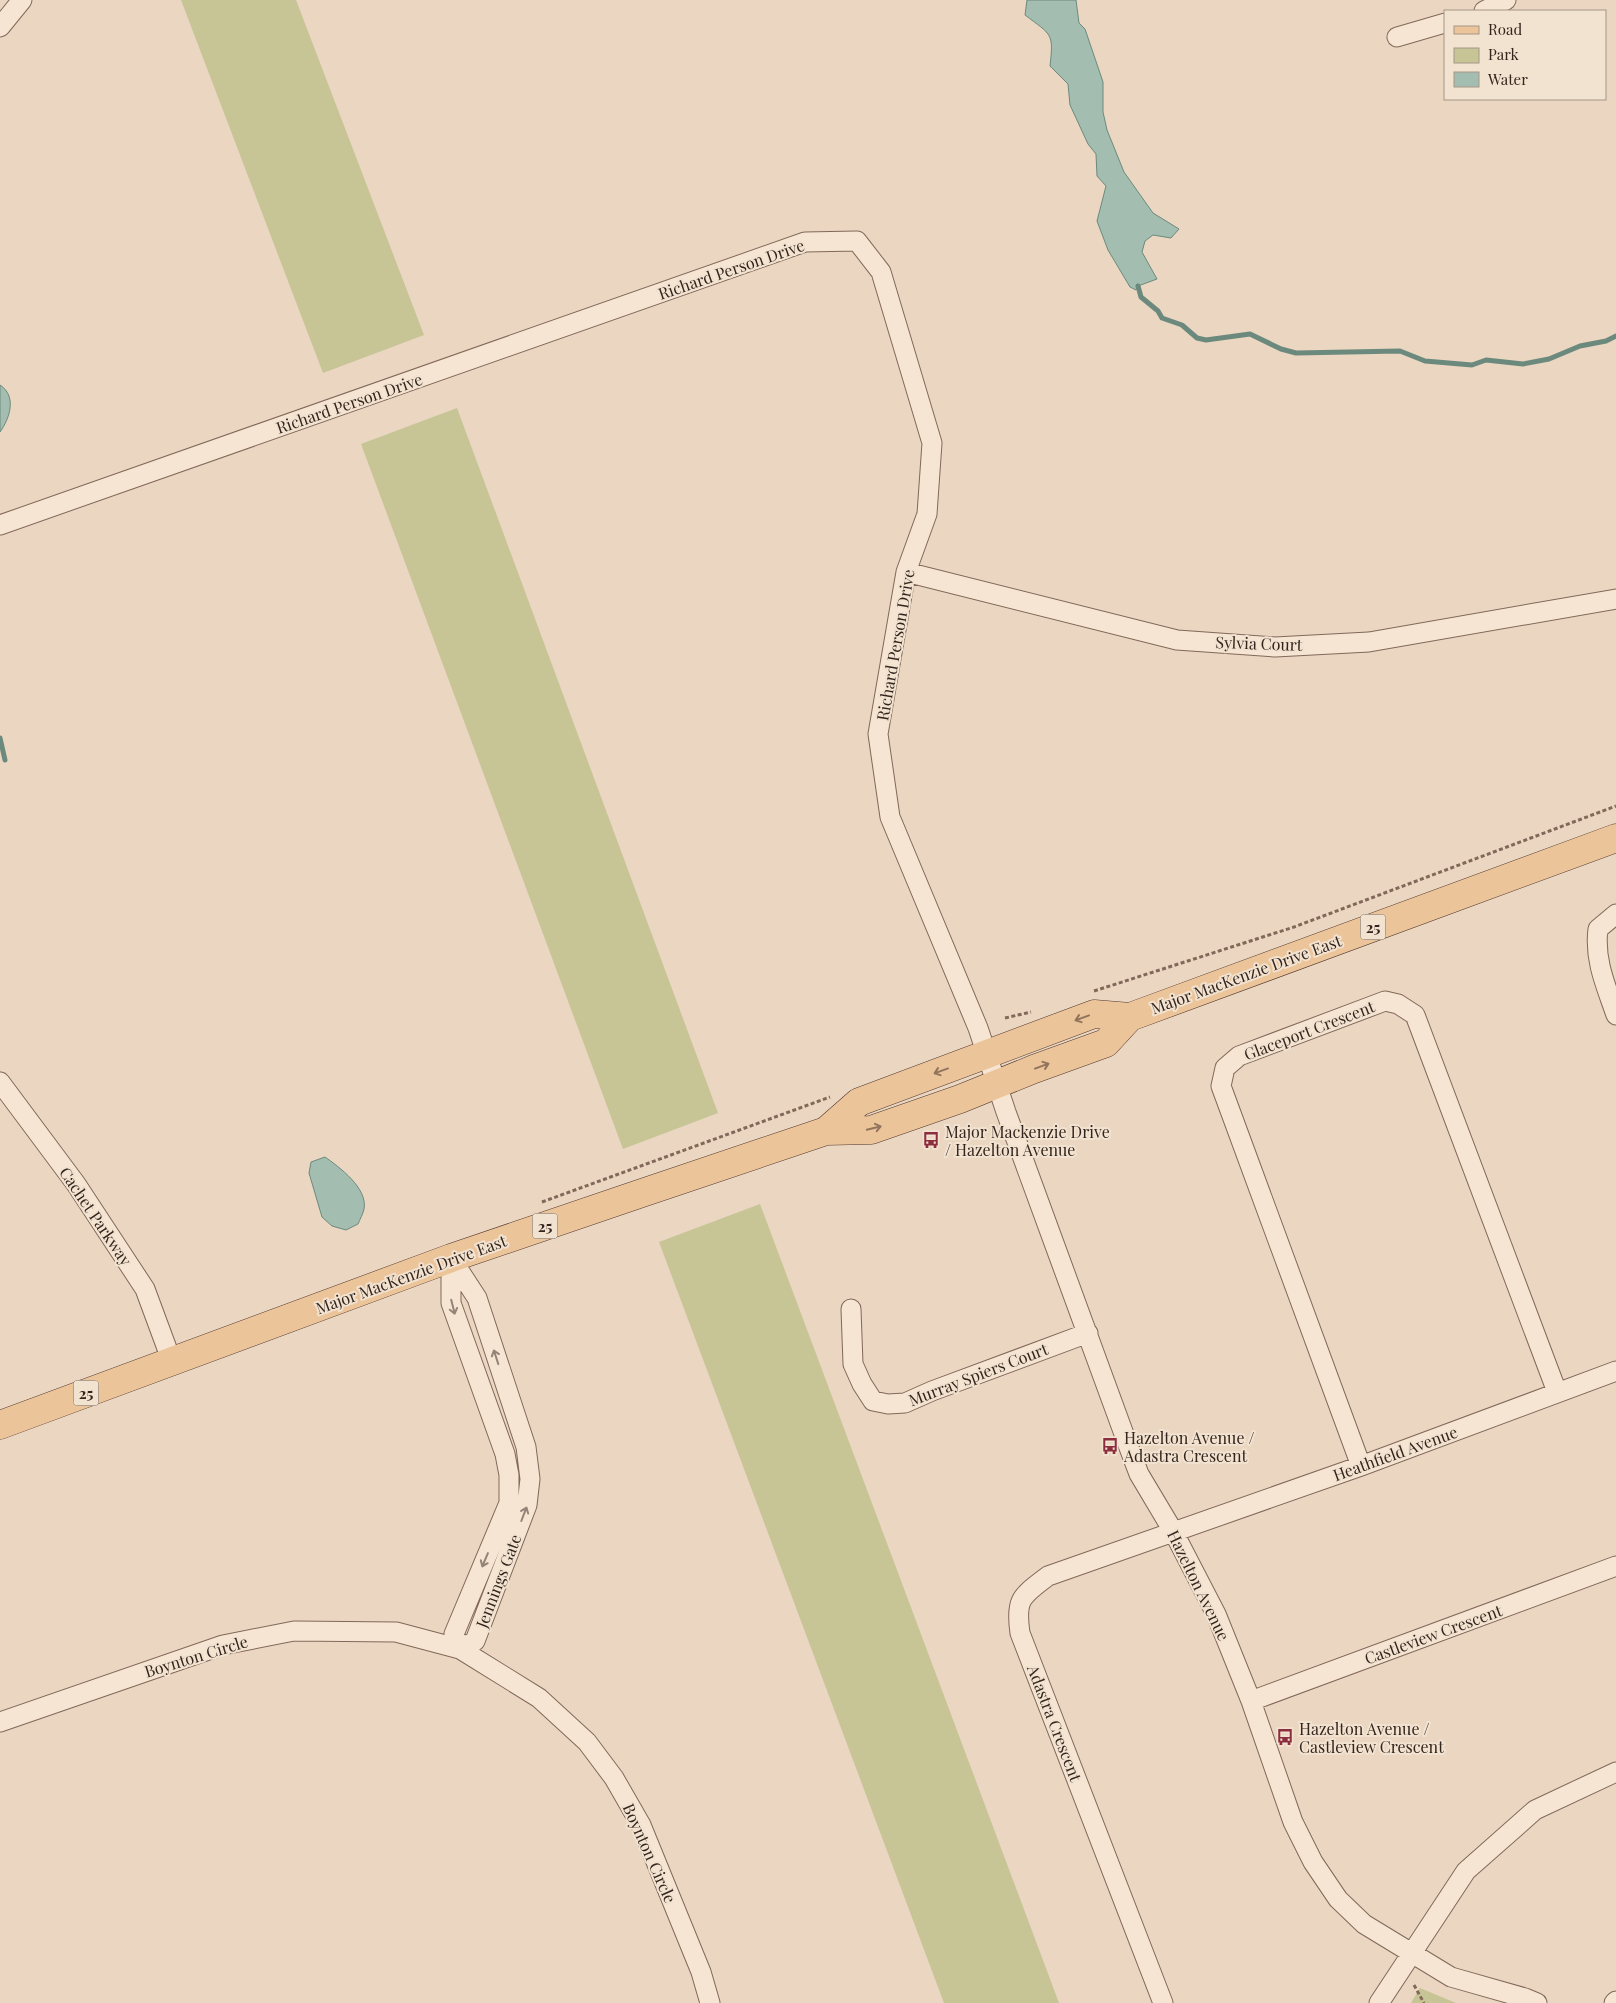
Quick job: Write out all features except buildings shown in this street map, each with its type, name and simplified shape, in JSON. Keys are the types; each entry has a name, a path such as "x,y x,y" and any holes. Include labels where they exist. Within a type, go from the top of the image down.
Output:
{"main road":[{"name":"Major MacKenzie Drive East","path":"826,1131 859,1102 1094,1014 1130,1017 1616,838"},
{"name":"Major MacKenzie Drive East","path":"0,1425 451,1258 826,1131 871,1130 997,1085 1034,1069 1106,1043 1130,1017"}],"street":[{"path":"0,27 22,0"},
{"path":"1486,10 1506,0"},
{"path":"1397,37 1444,23"},
{"name":"Richard Person Drive","path":"0,525 805,242 857,240 881,272 932,443 927,514 906,572 878,734 890,817 987,1054"},
{"name":"Sylvia Court","path":"906,572 1177,640 1275,647 1369,642 1616,599"},
{"path":"1616,914 1598,929 1596,944 1599,967 1616,1015"},
{"name":"Glaceport Crescent","path":"1361,1466 1221,1086 1224,1068 1239,1056 1385,1001 1398,1004 1415,1015 1557,1392"},
{"name":"Hazelton Avenue","path":"987,1054 1139,1474 1173,1531 1216,1614 1251,1701 1293,1822 1314,1862 1338,1899 1364,1924 1412,1955 1450,1977 1537,2003"},
{"name":"Cachet Parkway","path":"0,1082 76,1184 144,1289 172,1362"},
{"name":"Jennings Gate","path":"451,1258 475,1294 526,1447 530,1479 527,1506 475,1641 460,1650 454,1634 509,1504 509,1475 505,1454 451,1303 451,1258"},
{"name":"Murray Spiers Court","path":"851,1309 853,1364 862,1384 873,1401 888,1404 905,1403 932,1391 1088,1333"},
{"name":"Heathfield Avenue","path":"1173,1531 1361,1466 1616,1371"},
{"path":"505,1454 526,1447"},
{"name":"Adastra Crescent","path":"1163,2003 1020,1633 1018,1615 1021,1598 1048,1576 1173,1531"},
{"name":"Castleview Crescent","path":"1251,1701 1616,1566"},
{"name":"Boynton Circle","path":"0,1722 223,1645 294,1631 396,1632 460,1650 539,1698 587,1742 614,1778 641,1825 701,1972 710,2003"},
{"path":"1379,2003 1466,1871 1536,1810 1616,1772"}],"path":[{"path":"1091,992 1294,927 1616,806"},
{"path":"1005,1018 1034,1011"},
{"path":"1414,1985 1424,2003"}],"green space":[{"path":"181,0 296,0 424,335 323,373"},
{"path":"457,408 718,1113 623,1149 361,444"},
{"path":"760,1204 1059,2003 944,2003 659,1242"},
{"path":"1420,1988 1456,2003 1411,2003"}],"water":[{"path":"1027,0 1076,0 1079,23 1085,29 1103,82 1103,112 1107,130 1124,172 1153,213 1179,229 1171,238 1153,235 1145,241 1142,252 1157,279 1138,286 1136,290 1130,287 1108,250 1097,221 1106,186 1097,176 1096,154 1088,144 1070,105 1068,84 1050,66 1051,40 1049,35 1025,15"},
{"path":"0,385 9,395 10,407 7,420 0,432"},
{"path":"325,1157 338,1166 362,1193 364,1211 358,1224 346,1230 332,1226 322,1217 309,1173 311,1162"}],"waterway":[{"path":"1138,286 1141,297 1158,311 1162,318 1182,325 1197,338 1206,340 1250,334 1281,349 1296,353 1400,351 1425,361 1472,365 1486,360 1523,364 1549,359 1580,346 1606,341 1616,336"},
{"path":"0,738 5,760"}],"place":[{"name":"Major Mackenzie Drive / Hazelton Avenue","path":"931,1140"},
{"name":"Hazelton Avenue / Adastra Crescent","path":"1110,1446"},
{"name":"Hazelton Avenue / Castleview Crescent","path":"1285,1737"}]}
